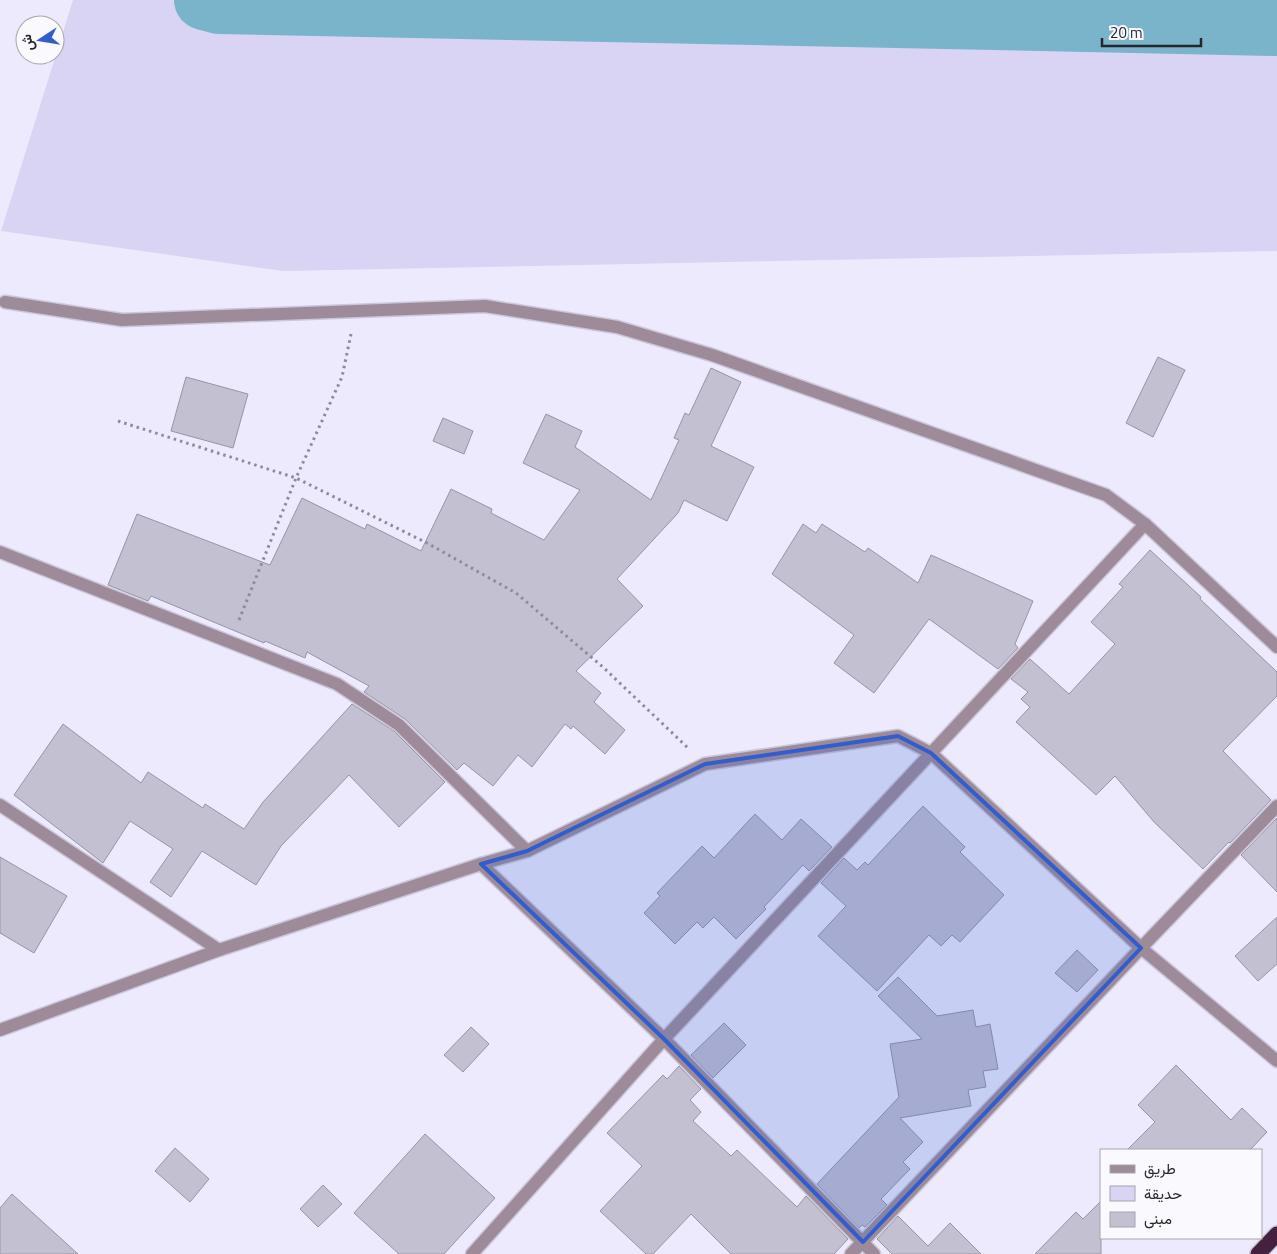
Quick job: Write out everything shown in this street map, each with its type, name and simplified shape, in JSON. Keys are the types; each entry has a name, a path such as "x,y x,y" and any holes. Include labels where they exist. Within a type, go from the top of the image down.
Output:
{"highway":[{"path":"1258,1254 1277,1234"}],"street":[{"path":"5,302 122,320 485,306 617,327 712,355 1106,495 1145,524 1277,647"},
{"path":"472,1254 664,1039 1145,524"},
{"path":"0,552 337,684 399,725 527,852"},
{"path":"0,1030 220,950 481,864 527,852 705,764 898,736 931,753 1141,948 1277,1061"},
{"path":"0,805 220,950"},
{"path":"851,1254 1277,806"},
{"path":"481,864 664,1039 874,1254"}],"path":[{"path":"230,642 296,478 342,377 355,312"},
{"path":"118,421 296,478 427,543 516,592 604,668 705,764"}],"highlighted area":[{"path":"898,736 931,753 1141,948 863,1242 664,1039 481,864 527,851 705,764"}],"green space":[{"path":"73,0 1277,0 1277,251 283,271 1,231 53,65 65,65 65,26"}],"building":[{"path":"1158,357 1185,370 1153,437 1126,423"},
{"path":"711,368 741,382 711,446 754,467 727,521 684,500 678,513 617,579 643,606 576,671 601,693 594,702 625,730 605,754 573,726 571,729 565,724 532,767 518,755 493,786 464,763 457,770 405,719 364,692 369,686 307,652 305,658 151,596 148,601 108,585 137,514 270,565 302,498 365,529 367,524 421,551 451,489 492,509 491,513 544,540 580,490 523,463 546,414 582,431 575,447 651,500 679,440 674,438 685,413 689,415"},
{"path":"186,377 248,394 233,448 171,431"},
{"path":"443,418 473,431 464,454 433,441"},
{"path":"803,524 816,533 822,524 865,552 868,548 918,583 931,555 1033,601 1015,644 1018,648 998,669 929,619 874,693 834,663 854,635 772,574"},
{"path":"1150,550 1277,672 1277,696 1223,751 1271,800 1203,869 1154,822 1115,776 1096,795 1016,722 1030,707 1021,699 1028,692 1011,679 1030,659 1069,694 1115,644 1091,622 1123,587 1119,584"},
{"path":"352,704 394,731 445,782 399,827 349,775 281,846 256,885 202,851 171,897 150,882 173,849 130,821 103,863 14,795 63,724 141,783 148,772 203,808 205,804 244,829 263,802"},
{"path":"923,806 965,847 960,852 1004,895 960,942 952,935 941,946 929,935 877,991 818,936 846,906 821,883 844,858 857,870 865,862 868,865"},
{"path":"755,814 782,840 801,819 832,847 809,871 803,865 764,907 766,909 736,939 714,917 703,928 697,922 675,944 644,913 660,896 657,893 702,846 714,858"},
{"path":"1277,818 1277,892 1241,855"},
{"path":"0,857 67,896 34,953 0,933"},
{"path":"1277,917 1277,964 1258,981 1235,956"},
{"path":"1077,950 1098,970 1077,992 1055,973"},
{"path":"898,977 937,1016 973,1010 976,1027 990,1024 998,1069 983,1071 986,1087 968,1090 971,1106 900,1118 923,1142 903,1162 910,1169 881,1199 887,1205 865,1227 862,1225 859,1228 817,1184 899,1097 890,1044 922,1039 878,996"},
{"path":"724,1023 746,1045 713,1078 691,1055"},
{"path":"471,1027 489,1044 463,1072 444,1055"},
{"path":"1176,1065 1231,1120 1242,1108 1267,1132 1251,1149 1128,1149 1155,1122 1138,1105"},
{"path":"679,1066 701,1089 690,1100 701,1112 693,1121 731,1156 737,1150 797,1207 806,1196 848,1239 834,1254 731,1254 691,1214 653,1254 646,1254 600,1211 642,1166 607,1133 663,1075 667,1079"},
{"path":"425,1134 495,1198 444,1254 399,1254 354,1213"},
{"path":"175,1148 209,1179 190,1202 155,1171"},
{"path":"323,1185 342,1204 318,1227 300,1209"},
{"path":"12,1194 78,1254 0,1254 0,1208"},
{"path":"1100,1202 1101,1254 1035,1254 1076,1212 1083,1219"},
{"path":"898,1216 928,1246 950,1223 981,1254 892,1254 877,1239"}],"waterway":[{"path":"204,0 219,4 1277,26"}]}
